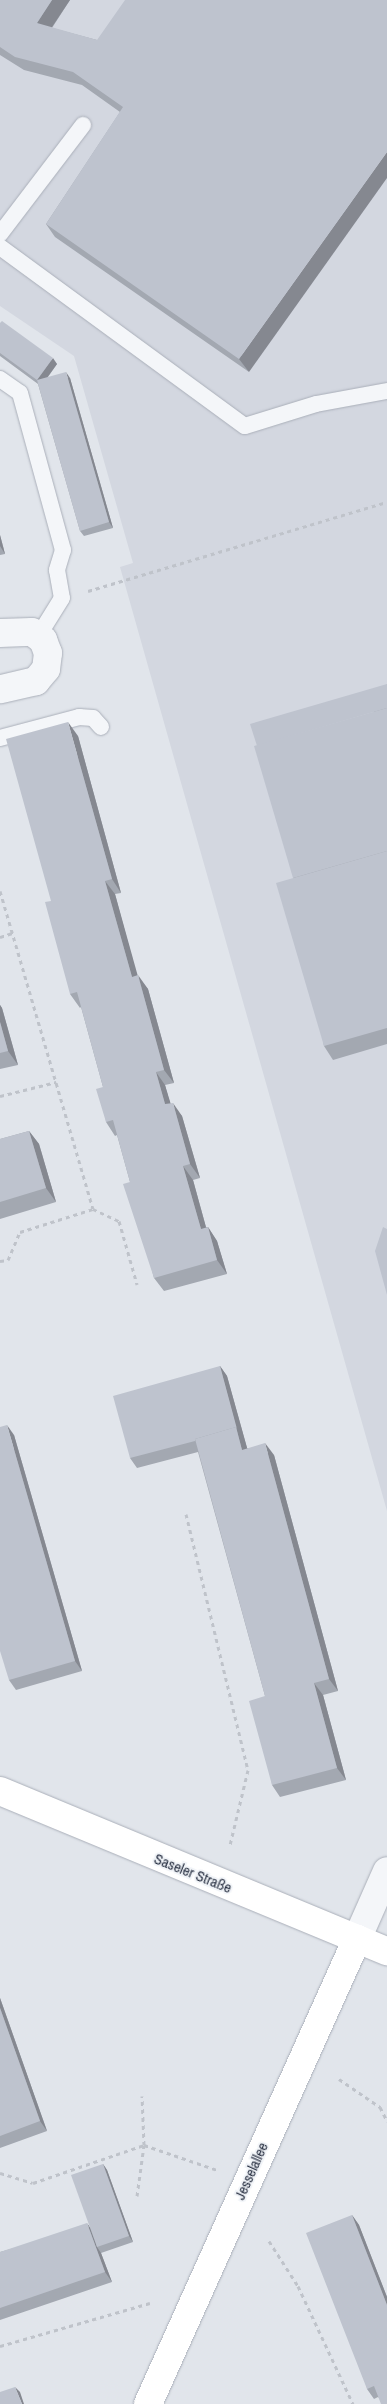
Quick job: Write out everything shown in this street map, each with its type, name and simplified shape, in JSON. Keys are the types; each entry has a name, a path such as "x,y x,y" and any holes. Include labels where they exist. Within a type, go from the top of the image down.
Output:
{"street":[{"path":"0,632 18,630 39,635 48,653 42,676 25,687 0,689"},
{"name":"Saseler Straße","path":"0,1791 387,1951"},
{"path":"357,1939 387,1871"},
{"name":"Jesselallee","path":"148,2404 357,1939"}],"lane":[{"path":"1,230 83,126"},
{"path":"0,247 245,426 316,404 387,391"},
{"path":"0,379 20,393 63,550 57,570 62,598 39,635"},
{"path":"0,738 78,716 92,718 101,728"}],"path":[{"path":"62,598 387,502"},
{"path":"0,891 93,1209"},
{"path":"0,937 12,934"},
{"path":"0,1096 56,1082"},
{"path":"0,1261 8,1260 20,1232 93,1209 119,1222 137,1284"},
{"path":"186,1514 248,1770 230,1845"},
{"path":"339,2079 380,2107 387,2121"},
{"path":"137,2196 144,2145 142,2096"},
{"path":"0,2173 32,2183 144,2145 211,2169"},
{"path":"269,2241 298,2286 353,2404"},
{"path":"0,2346 150,2303"}],"shaded area":[{"path":"0,0 387,0 387,1511 120,567 133,563 74,356 0,306"}],"building":[{"path":"0,0 52,0 37,23 97,40 125,0 387,0 387,152 239,359 46,224 123,107 73,72 15,57 0,47"},
{"path":"2,321 53,358 37,380 0,353 0,323"},
{"path":"66,372 109,522 80,531 37,380"},
{"path":"387,684 387,708 257,746 250,724"},
{"path":"387,708 387,851 293,878 254,746"},
{"path":"68,722 112,879 105,881 132,977 138,975 164,1070 156,1072 165,1104 173,1103 190,1164 183,1166 201,1229 208,1227 217,1260 154,1278 123,1184 130,1182 113,1120 106,1122 96,1089 103,1087 77,992 70,994 45,902 51,901 6,739"},
{"path":"387,851 387,1028 324,1046 276,883"},
{"path":"0,1022 8,1051 0,1053"},
{"path":"29,1131 46,1188 0,1202 0,1139"},
{"path":"383,1227 387,1229 387,1295 375,1251"},
{"path":"220,1366 237,1429 236,1427 195,1439 195,1441 130,1458 113,1396"},
{"path":"7,1425 75,1661 9,1680 0,1651 0,1427"},
{"path":"236,1427 242,1450 265,1443 329,1679 314,1683 337,1768 272,1785 249,1701 265,1696 195,1439"},
{"path":"0,2008 40,2121 0,2136"},
{"path":"103,2164 129,2236 97,2247 71,2175"},
{"path":"352,2215 387,2305 387,2404 381,2404 374,2386 367,2389 306,2233"},
{"path":"87,2223 105,2272 0,2308 0,2252"},
{"path":"15,2387 22,2404 0,2404 0,2392"}]}
